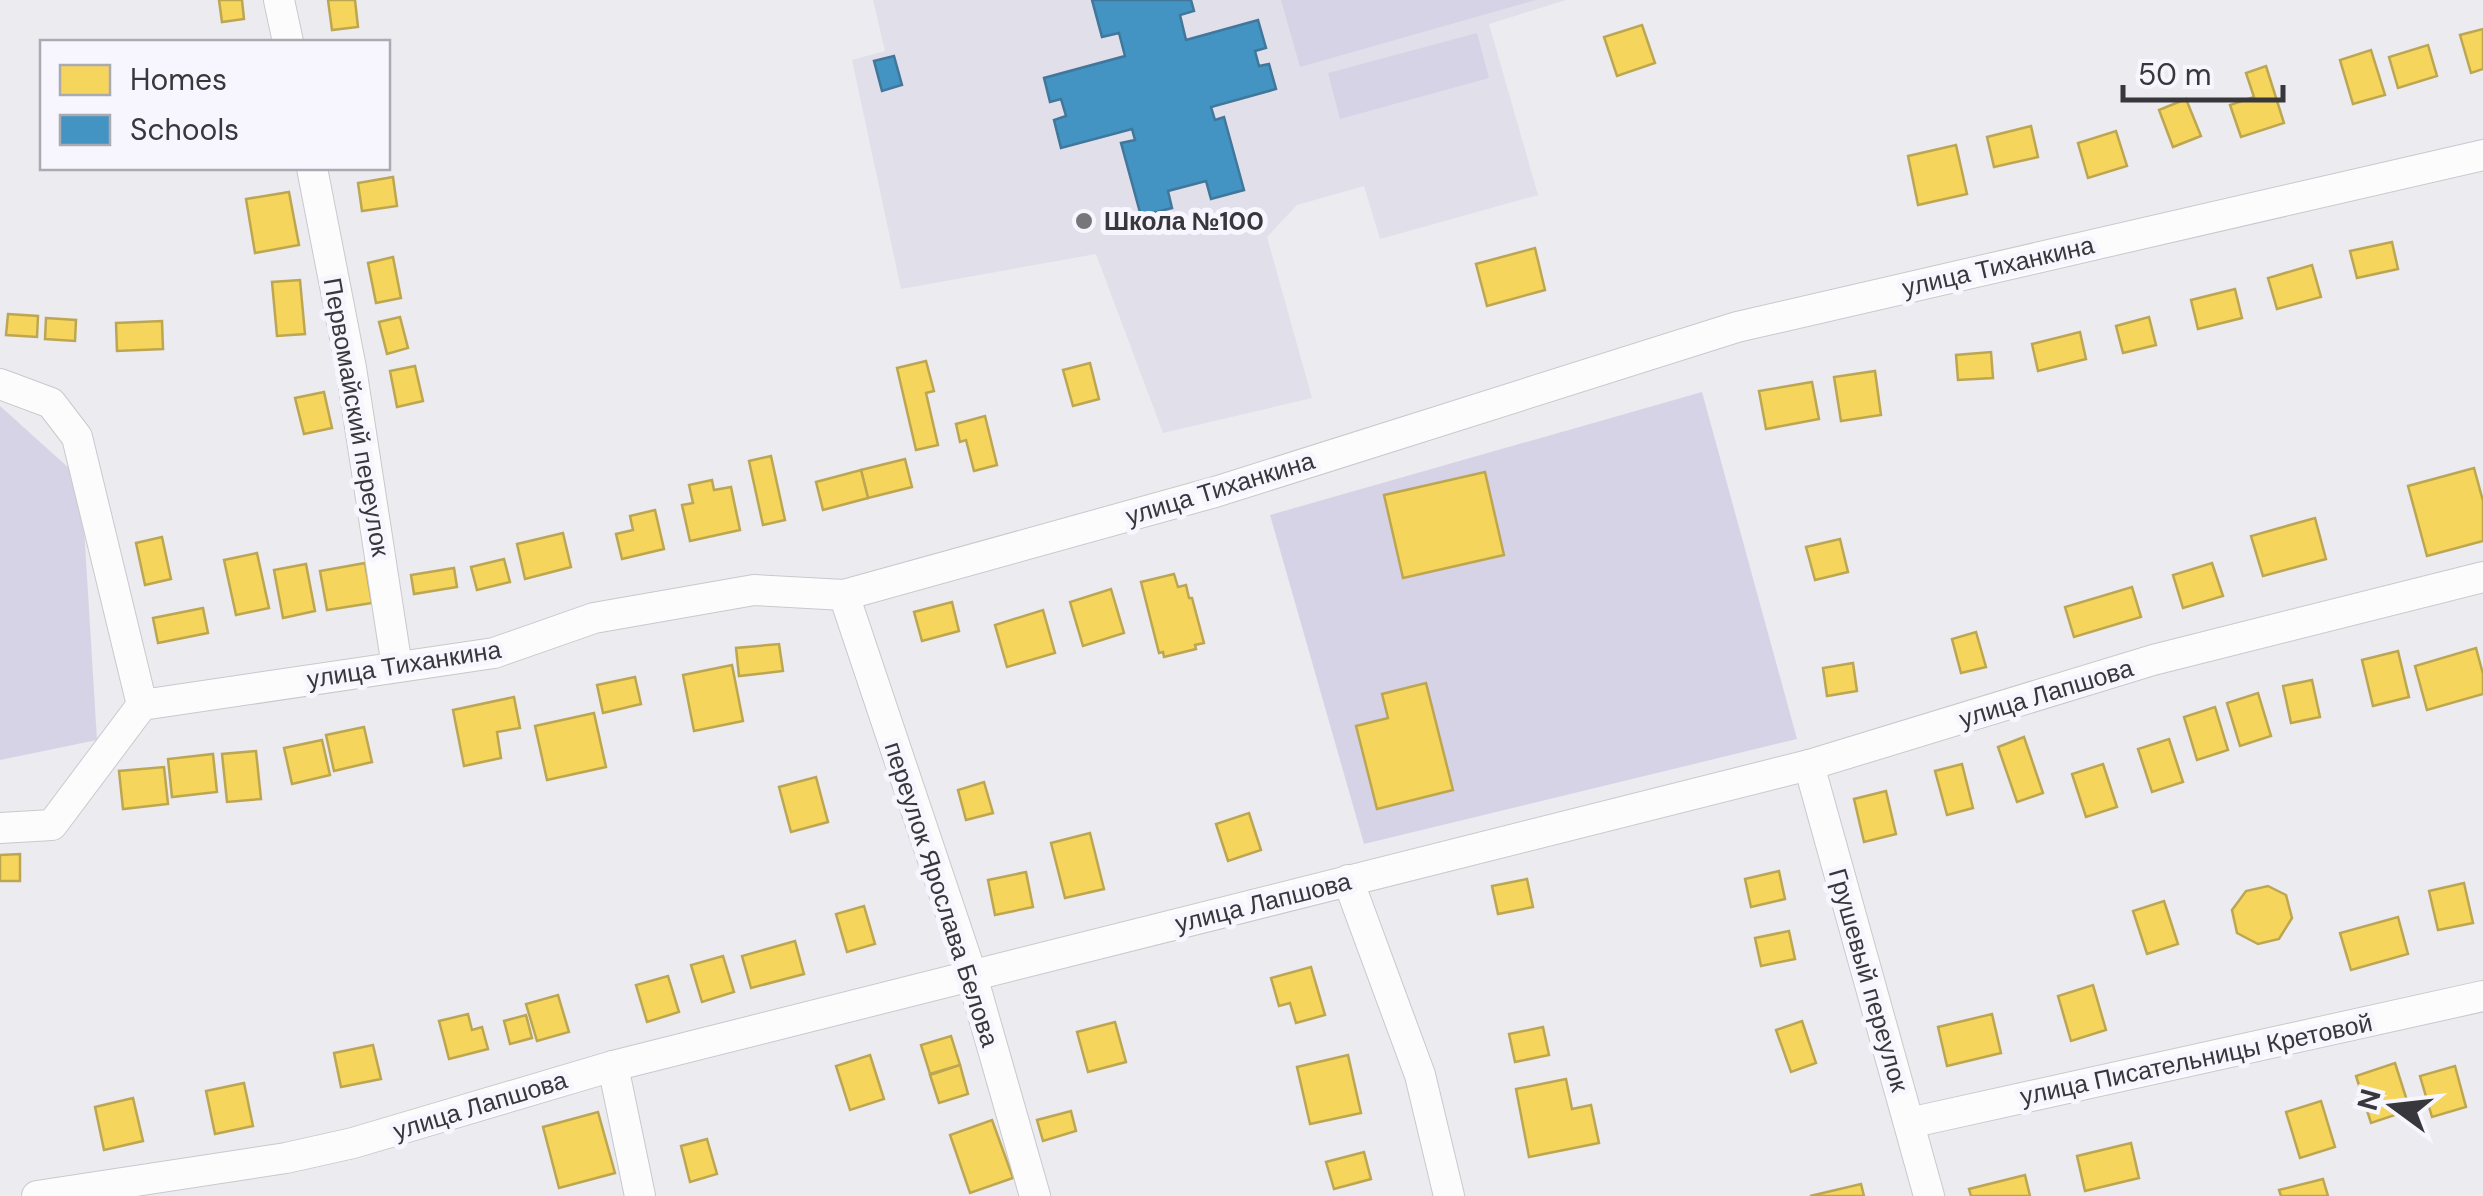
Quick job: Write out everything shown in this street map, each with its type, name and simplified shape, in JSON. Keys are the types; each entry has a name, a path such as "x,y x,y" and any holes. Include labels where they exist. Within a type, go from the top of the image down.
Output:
{"street":[{"path":"280,0 288,40"},
{"name":"улица Тиханкина","path":"142,704 494,653 594,618 754,590 844,594 1215,492 1736,326 2483,155"},
{"name":"Первомайский переулок","path":"312,170 351,368 398,667"},
{"path":"0,384 51,402 77,436 142,704 52,825 0,828"},
{"name":"улица Лапшова","path":"37,1196 286,1158 354,1143 613,1066 1809,765 2153,660 2483,577"},
{"name":"переулок Ярослава Белова","path":"844,594 972,976 1034,1196"},
{"name":"Грушевый переулок","path":"1809,765 1929,1196"},
{"path":"1348,880 1420,1076 1449,1196"},
{"name":"улица Писательницы Кретовой","path":"1909,1123 2483,996"},
{"path":"613,1066 640,1196"}],"shaded area":[{"name":"Школа №100","path":"873,0 1566,0 1489,24 1538,195 1380,239 1364,186 1297,205 1267,237 1312,398 1163,433 1096,254 901,289 852,60 885,51"},
{"path":"1281,0 1536,0 1300,67"},
{"path":"1477,33 1489,78 1340,119 1328,73"},
{"path":"1702,392 1797,739 1364,844 1270,515"},
{"path":"0,406 81,479 97,740 0,760"}],"building: Homes":[{"path":"219,0 242,0 244,19 222,22"},
{"path":"328,0 355,0 358,27 332,30"},
{"path":"1642,25 1655,63 1617,76 1604,37"},
{"path":"2483,29 2483,69 2471,73 2460,35"},
{"path":"2428,45 2437,76 2398,88 2389,57"},
{"path":"2371,50 2385,95 2353,104 2340,60"},
{"path":"2266,66 2284,123 2241,137 2230,105 2254,97 2246,73"},
{"path":"2186,99 2201,136 2173,147 2159,110"},
{"path":"2031,126 2038,157 1994,167 1987,137"},
{"path":"2116,131 2127,166 2088,178 2078,143"},
{"path":"1956,145 1967,194 1918,205 1908,156"},
{"path":"393,177 397,206 362,211 358,183"},
{"path":"289,192 299,245 255,253 246,199"},
{"path":"2392,242 2398,269 2357,278 2350,251"},
{"path":"1535,248 1545,290 1487,306 1476,264"},
{"path":"393,257 401,298 376,303 368,263"},
{"path":"2312,265 2321,297 2277,309 2268,278"},
{"path":"300,280 305,334 277,336 272,282"},
{"path":"2235,289 2242,318 2198,329 2191,300"},
{"path":"8,314 38,316 37,337 6,335"},
{"path":"400,317 408,348 387,354 379,322"},
{"path":"2149,317 2156,345 2123,353 2116,326"},
{"path":"46,318 76,320 75,341 45,339"},
{"path":"162,321 163,349 117,351 116,323"},
{"path":"2080,332 2086,359 2038,371 2032,344"},
{"path":"1991,352 1993,378 1958,380 1956,355"},
{"path":"926,361 934,391 926,393 938,445 916,450 897,368"},
{"path":"1090,363 1099,399 1073,406 1063,370"},
{"path":"415,366 423,401 397,407 390,371"},
{"path":"1875,371 1881,415 1841,421 1834,377"},
{"path":"1812,382 1819,419 1766,429 1759,391"},
{"path":"324,392 332,428 304,434 295,398"},
{"path":"985,416 997,465 974,471 966,440 960,442 956,424"},
{"path":"771,456 785,520 763,525 749,461"},
{"path":"905,459 912,487 868,498 861,470"},
{"path":"2474,468 2483,501 2483,541 2427,556 2408,486"},
{"path":"861,470 868,498 823,510 816,482"},
{"path":"1485,472 1504,555 1403,578 1384,495"},
{"path":"712,480 714,490 731,487 740,530 690,541 682,505 693,503 689,485"},
{"path":"655,510 664,549 622,559 616,534 633,530 630,516"},
{"path":"2315,518 2326,559 2263,576 2251,536"},
{"path":"563,533 571,567 525,579 517,544"},
{"path":"162,537 171,579 145,585 136,543"},
{"path":"1840,539 1848,572 1815,580 1806,547"},
{"path":"257,553 269,608 236,615 224,560"},
{"path":"504,559 510,582 477,590 471,567"},
{"path":"365,563 372,603 327,610 320,571"},
{"path":"2212,563 2223,596 2183,608 2173,575"},
{"path":"306,564 315,611 283,618 274,570"},
{"path":"454,568 457,587 414,594 411,575"},
{"path":"1174,574 1178,587 1186,585 1192,598 1204,643 1195,645 1196,649 1164,657 1163,652 1159,653 1141,582"},
{"path":"2132,587 2141,617 2074,637 2065,607"},
{"path":"1111,589 1124,633 1083,646 1070,602"},
{"path":"952,602 959,631 922,641 914,612"},
{"path":"203,608 208,633 158,643 153,618"},
{"path":"1043,610 1055,653 1007,667 995,625"},
{"path":"1976,632 1986,667 1961,673 1952,639"},
{"path":"779,644 783,671 739,676 736,648"},
{"path":"2476,648 2483,674 2483,694 2427,710 2415,666"},
{"path":"2398,651 2409,697 2373,706 2362,660"},
{"path":"1853,663 1857,691 1827,696 1823,668"},
{"path":"732,665 743,721 694,731 683,675"},
{"path":"635,677 641,704 603,713 597,685"},
{"path":"2312,680 2320,717 2291,723 2283,686"},
{"path":"1426,683 1453,790 1377,809 1356,726 1388,718 1382,694"},
{"path":"2258,693 2271,736 2240,746 2227,703"},
{"path":"514,697 520,728 497,732 501,758 464,766 453,710"},
{"path":"2215,707 2228,750 2197,760 2184,717"},
{"path":"594,713 606,767 547,780 535,726"},
{"path":"364,727 372,762 334,771 326,735"},
{"path":"2024,737 2043,793 2017,802 1998,747"},
{"path":"2169,739 2183,782 2152,792 2138,749"},
{"path":"322,740 330,775 292,784 284,748"},
{"path":"256,751 261,799 227,802 222,754"},
{"path":"213,754 217,792 172,797 168,759"},
{"path":"1962,764 1973,808 1947,815 1935,771"},
{"path":"2103,764 2117,807 2086,817 2072,774"},
{"path":"164,767 168,804 123,809 119,771"},
{"path":"816,777 828,822 791,832 779,787"},
{"path":"984,782 993,813 966,820 958,790"},
{"path":"1886,791 1896,834 1864,842 1854,799"},
{"path":"1249,813 1261,850 1228,861 1216,824"},
{"path":"1090,833 1104,889 1065,898 1051,843"},
{"path":"20,854 20,881 0,881 0,855"},
{"path":"1779,871 1785,899 1751,907 1745,879"},
{"path":"1026,872 1033,907 995,915 988,880"},
{"path":"1527,879 1533,907 1498,914 1492,886"},
{"path":"2464,883 2473,923 2438,930 2429,891"},
{"path":"2268,886 2286,895 2292,918 2279,939 2258,944 2237,933 2232,910 2246,891"},
{"path":"2164,901 2178,944 2147,954 2133,911"},
{"path":"864,906 875,944 847,952 836,914"},
{"path":"2398,917 2408,954 2351,970 2340,933"},
{"path":"1789,931 1795,959 1761,966 1755,938"},
{"path":"795,941 804,974 751,988 742,956"},
{"path":"723,956 734,992 702,1002 691,965"},
{"path":"1311,967 1325,1015 1296,1023 1290,1003 1279,1006 1271,978"},
{"path":"668,976 679,1012 647,1022 636,985"},
{"path":"2093,985 2106,1030 2071,1041 2058,996"},
{"path":"558,995 569,1032 537,1041 526,1004"},
{"path":"468,1014 472,1030 482,1027 488,1049 449,1059 439,1021"},
{"path":"1992,1014 2001,1053 1947,1066 1938,1027"},
{"path":"526,1015 532,1038 510,1044 504,1021"},
{"path":"1802,1021 1816,1063 1791,1072 1776,1030"},
{"path":"1115,1022 1126,1062 1088,1072 1077,1032"},
{"path":"1543,1027 1549,1055 1515,1062 1509,1034"},
{"path":"951,1036 960,1065 930,1074 921,1045"},
{"path":"373,1045 381,1079 341,1087 334,1053"},
{"path":"870,1055 884,1099 850,1110 836,1066"},
{"path":"1348,1055 1361,1113 1310,1124 1297,1067"},
{"path":"2395,1063 2410,1110 2371,1123 2356,1076"},
{"path":"960,1065 968,1094 939,1103 930,1075"},
{"path":"2455,1066 2466,1107 2432,1117 2420,1076"},
{"path":"1566,1079 1572,1109 1591,1105 1599,1143 1529,1157 1516,1089"},
{"path":"244,1083 253,1126 215,1134 206,1091"},
{"path":"133,1098 143,1141 104,1150 95,1107"},
{"path":"2321,1101 2335,1147 2300,1158 2286,1112"},
{"path":"1071,1111 1076,1131 1043,1141 1037,1120"},
{"path":"598,1112 615,1173 559,1188 543,1127"},
{"path":"992,1120 1013,1178 970,1193 950,1135"},
{"path":"707,1139 717,1174 690,1182 681,1146"},
{"path":"2131,1143 2139,1178 2085,1191 2077,1156"},
{"path":"1364,1152 1371,1179 1334,1189 1326,1162"},
{"path":"2025,1175 2030,1196 1971,1196 1969,1189"},
{"path":"2323,1179 2328,1196 2281,1196 2279,1190"},
{"path":"1861,1184 1864,1196 1810,1196"}],"building: Schools":[{"path":"1092,0 1191,0 1194,11 1180,15 1186,40 1258,20 1266,48 1255,51 1259,66 1269,64 1276,89 1211,107 1215,120 1224,117 1244,190 1211,199 1206,181 1168,191 1172,208 1141,216 1121,143 1135,140 1132,129 1061,148 1054,120 1066,116 1061,99 1050,102 1044,78 1125,56 1119,33 1102,37"},
{"path":"894,56 902,85 882,91 874,61"}],"place":[{"name":"Школа №100","path":"1084,221"}]}
